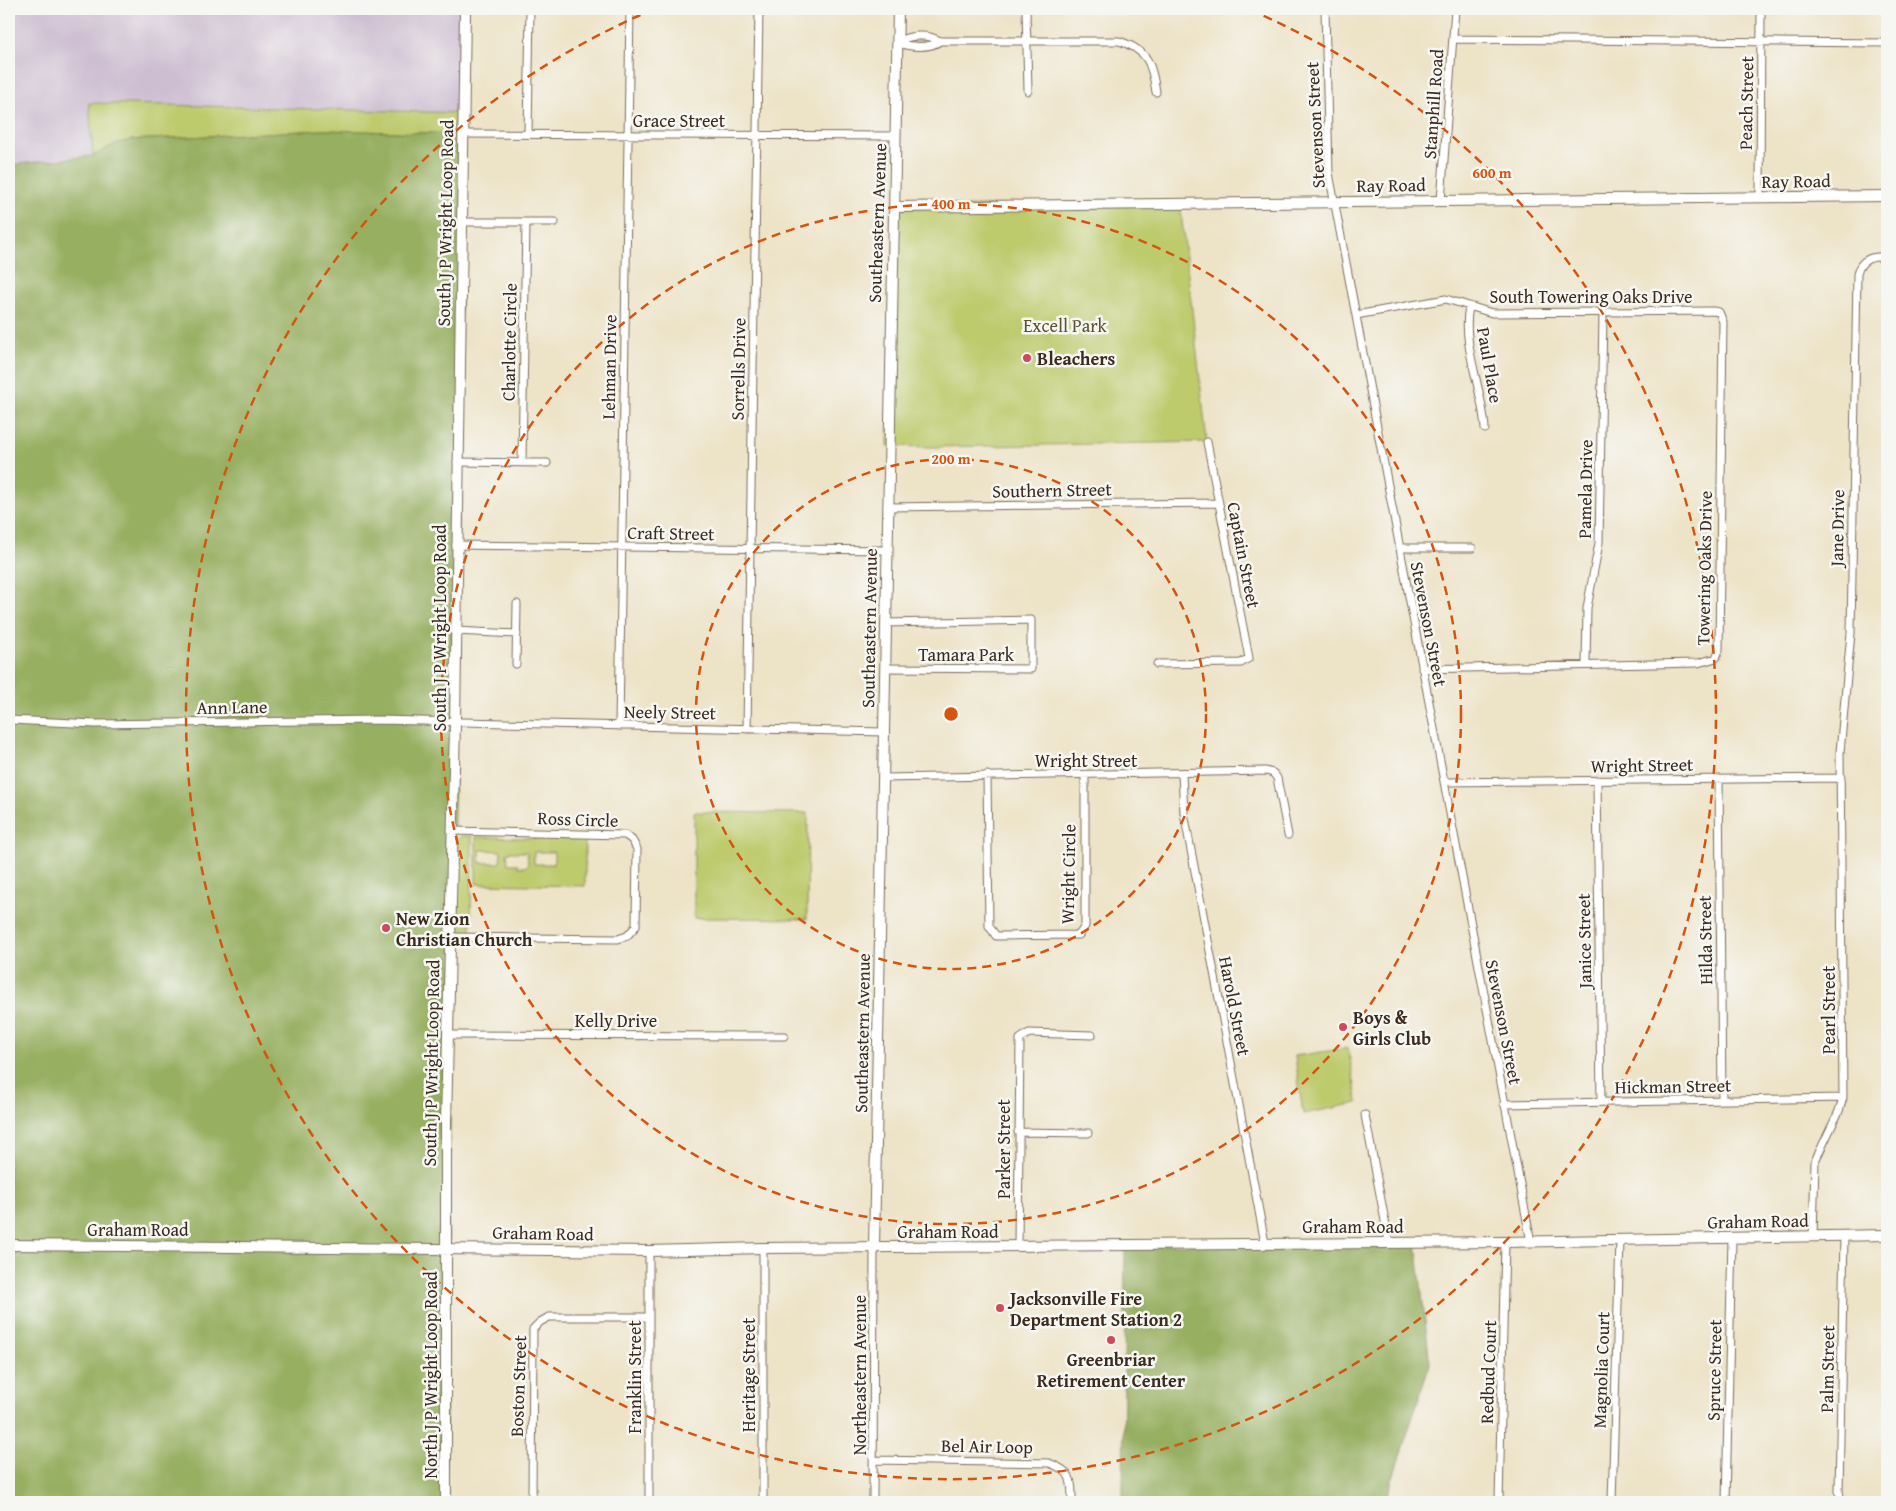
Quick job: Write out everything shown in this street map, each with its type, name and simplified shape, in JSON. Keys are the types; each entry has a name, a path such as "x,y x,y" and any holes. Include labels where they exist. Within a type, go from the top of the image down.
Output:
{"main road":[{"name":"South J P Wright Loop Road","path":"446,1248 449,937 455,723 457,462 465,9"},
{"name":"Southeastern Avenue","path":"874,1247 890,332 895,207 898,9"},
{"name":"Ray Road","path":"895,207 1887,196"},
{"name":"Graham Road","path":"9,1245 649,1251 763,1248 1532,1242 1887,1235"},
{"name":"North J P Wright Loop Road","path":"446,1248 446,1502"}],"street":[{"path":"528,134 530,9"},
{"name":"Lehman Drive","path":"619,726 630,9"},
{"name":"Sorrells Drive","path":"747,729 759,9"},
{"path":"1026,9 1028,91"},
{"name":"Stevenson Street","path":"1325,9 1329,173 1504,1104 1532,1242"},
{"name":"Stanphill Road","path":"1441,201 1455,9"},
{"name":"Peach Street","path":"1760,198 1761,9"},
{"path":"897,43 908,37 932,37 940,41 1109,41 1128,44 1138,50 1150,64 1156,92"},
{"path":"1453,39 1887,42"},
{"name":"Grace Street","path":"463,134 896,136"},
{"path":"462,222 555,222"},
{"name":"Charlotte Circle","path":"522,462 526,222"},
{"name":"Jane Drive","path":"1841,778 1840,752 1852,633 1857,277 1858,269 1868,259 1887,256"},
{"name":"South Towering Oaks Drive","path":"1356,315 1446,299 1492,314 1719,312 1723,322 1723,332"},
{"name":"Paul Place","path":"1469,307 1467,323 1469,339 1485,429"},
{"name":"Pamela Drive","path":"1586,664 1587,608 1599,543 1603,314"},
{"name":"Towering Oaks Drive","path":"1422,669 1698,663 1714,660 1718,654 1723,332"},
{"name":"Captain Street","path":"1156,664 1236,664 1249,658 1207,442"},
{"path":"457,462 547,463"},
{"name":"Southern Street","path":"887,507 1218,503"},
{"name":"Craft Street","path":"456,545 886,550"},
{"path":"1400,548 1472,548"},
{"path":"516,664 517,604"},
{"name":"Tamara Park","path":"884,668 1031,670 1031,620 885,624"},
{"path":"456,631 517,634"},
{"name":"Ann Lane","path":"9,720 96,724 378,720 455,723"},
{"name":"Neely Street","path":"455,723 884,732"},
{"name":"Wright Street","path":"883,778 1266,771 1273,773 1277,778 1288,835"},
{"name":"Harold Street","path":"1182,774 1184,813 1265,1243"},
{"name":"Wright Circle","path":"987,775 989,926 996,936 1079,935 1085,926 1084,775"},
{"name":"Wright Street","path":"1444,782 1841,778"},
{"name":"Pearl Street","path":"1813,1237 1815,1161 1839,1111 1843,1098 1841,778"},
{"name":"Hilda Street","path":"1719,779 1722,1100"},
{"name":"Janice Street","path":"1597,780 1602,1102"},
{"name":"Ross Circle","path":"449,937 618,939 627,936 636,926 637,849 626,836 618,834 453,831"},
{"name":"Parker Street","path":"1018,1247 1020,1039 1029,1033 1092,1035"},
{"name":"Kelly Drive","path":"448,1035 784,1036"},
{"name":"Hickman Street","path":"1504,1104 1843,1098"},
{"path":"1365,1115 1390,1242"},
{"path":"1018,1132 1088,1133"},
{"name":"Palm Street","path":"1841,1502 1839,1491 1844,1236"},
{"name":"Spruce Street","path":"1726,1502 1732,1238"},
{"name":"Magnolia Court","path":"1612,1502 1620,1240"},
{"name":"Redbud Court","path":"1499,1502 1506,1242"},
{"name":"Northeastern Avenue","path":"873,1502 874,1247"},
{"name":"Heritage Street","path":"763,1248 763,1502"},
{"name":"Franklin Street","path":"649,1251 649,1502"},
{"name":"Boston Street","path":"532,1502 532,1338 534,1329 540,1322 549,1317 649,1317"},
{"name":"Bel Air Loop","path":"874,1460 1049,1462 1061,1467 1069,1477 1072,1502"},
{"path":"1882,1502 1887,1498"}],"shaded area":[{"path":"9,9 465,9 464,113 89,103 93,156 9,165"}],"green space":[{"path":"89,103 464,113 463,134 323,130 131,140 118,143 93,156"},
{"path":"323,130 463,134 445,1502 9,1502 9,165 93,156 118,143 131,140"},
{"name":"Excell Park","path":"1180,204 1207,442 933,447 888,446 895,207"},
{"path":"694,812 808,813 807,919 694,918"},
{"path":"461,836 472,836 471,933 461,932 454,926 456,841"},
{"path":"476,837 585,839 585,886 476,884","holes":["480,850 501,851 500,863 480,863","507,852 527,852 528,864 525,867 518,867 518,864 508,864","534,852 554,852 554,864 534,864"]},
{"path":"1348,1048 1358,1103 1303,1114 1295,1056"},
{"path":"1416,1242 1430,1364 1385,1502 1123,1502 1125,1245"}],"place":[{"name":"Bleachers","path":"1027,358"},
{"name":"New Zion Christian Church","path":"386,928"},
{"name":"Boys & Girls Club","path":"1343,1027"},
{"name":"Jacksonville Fire Department Station 2","path":"1000,1308"},
{"name":"Greenbriar Retirement Center","path":"1111,1340"}]}
